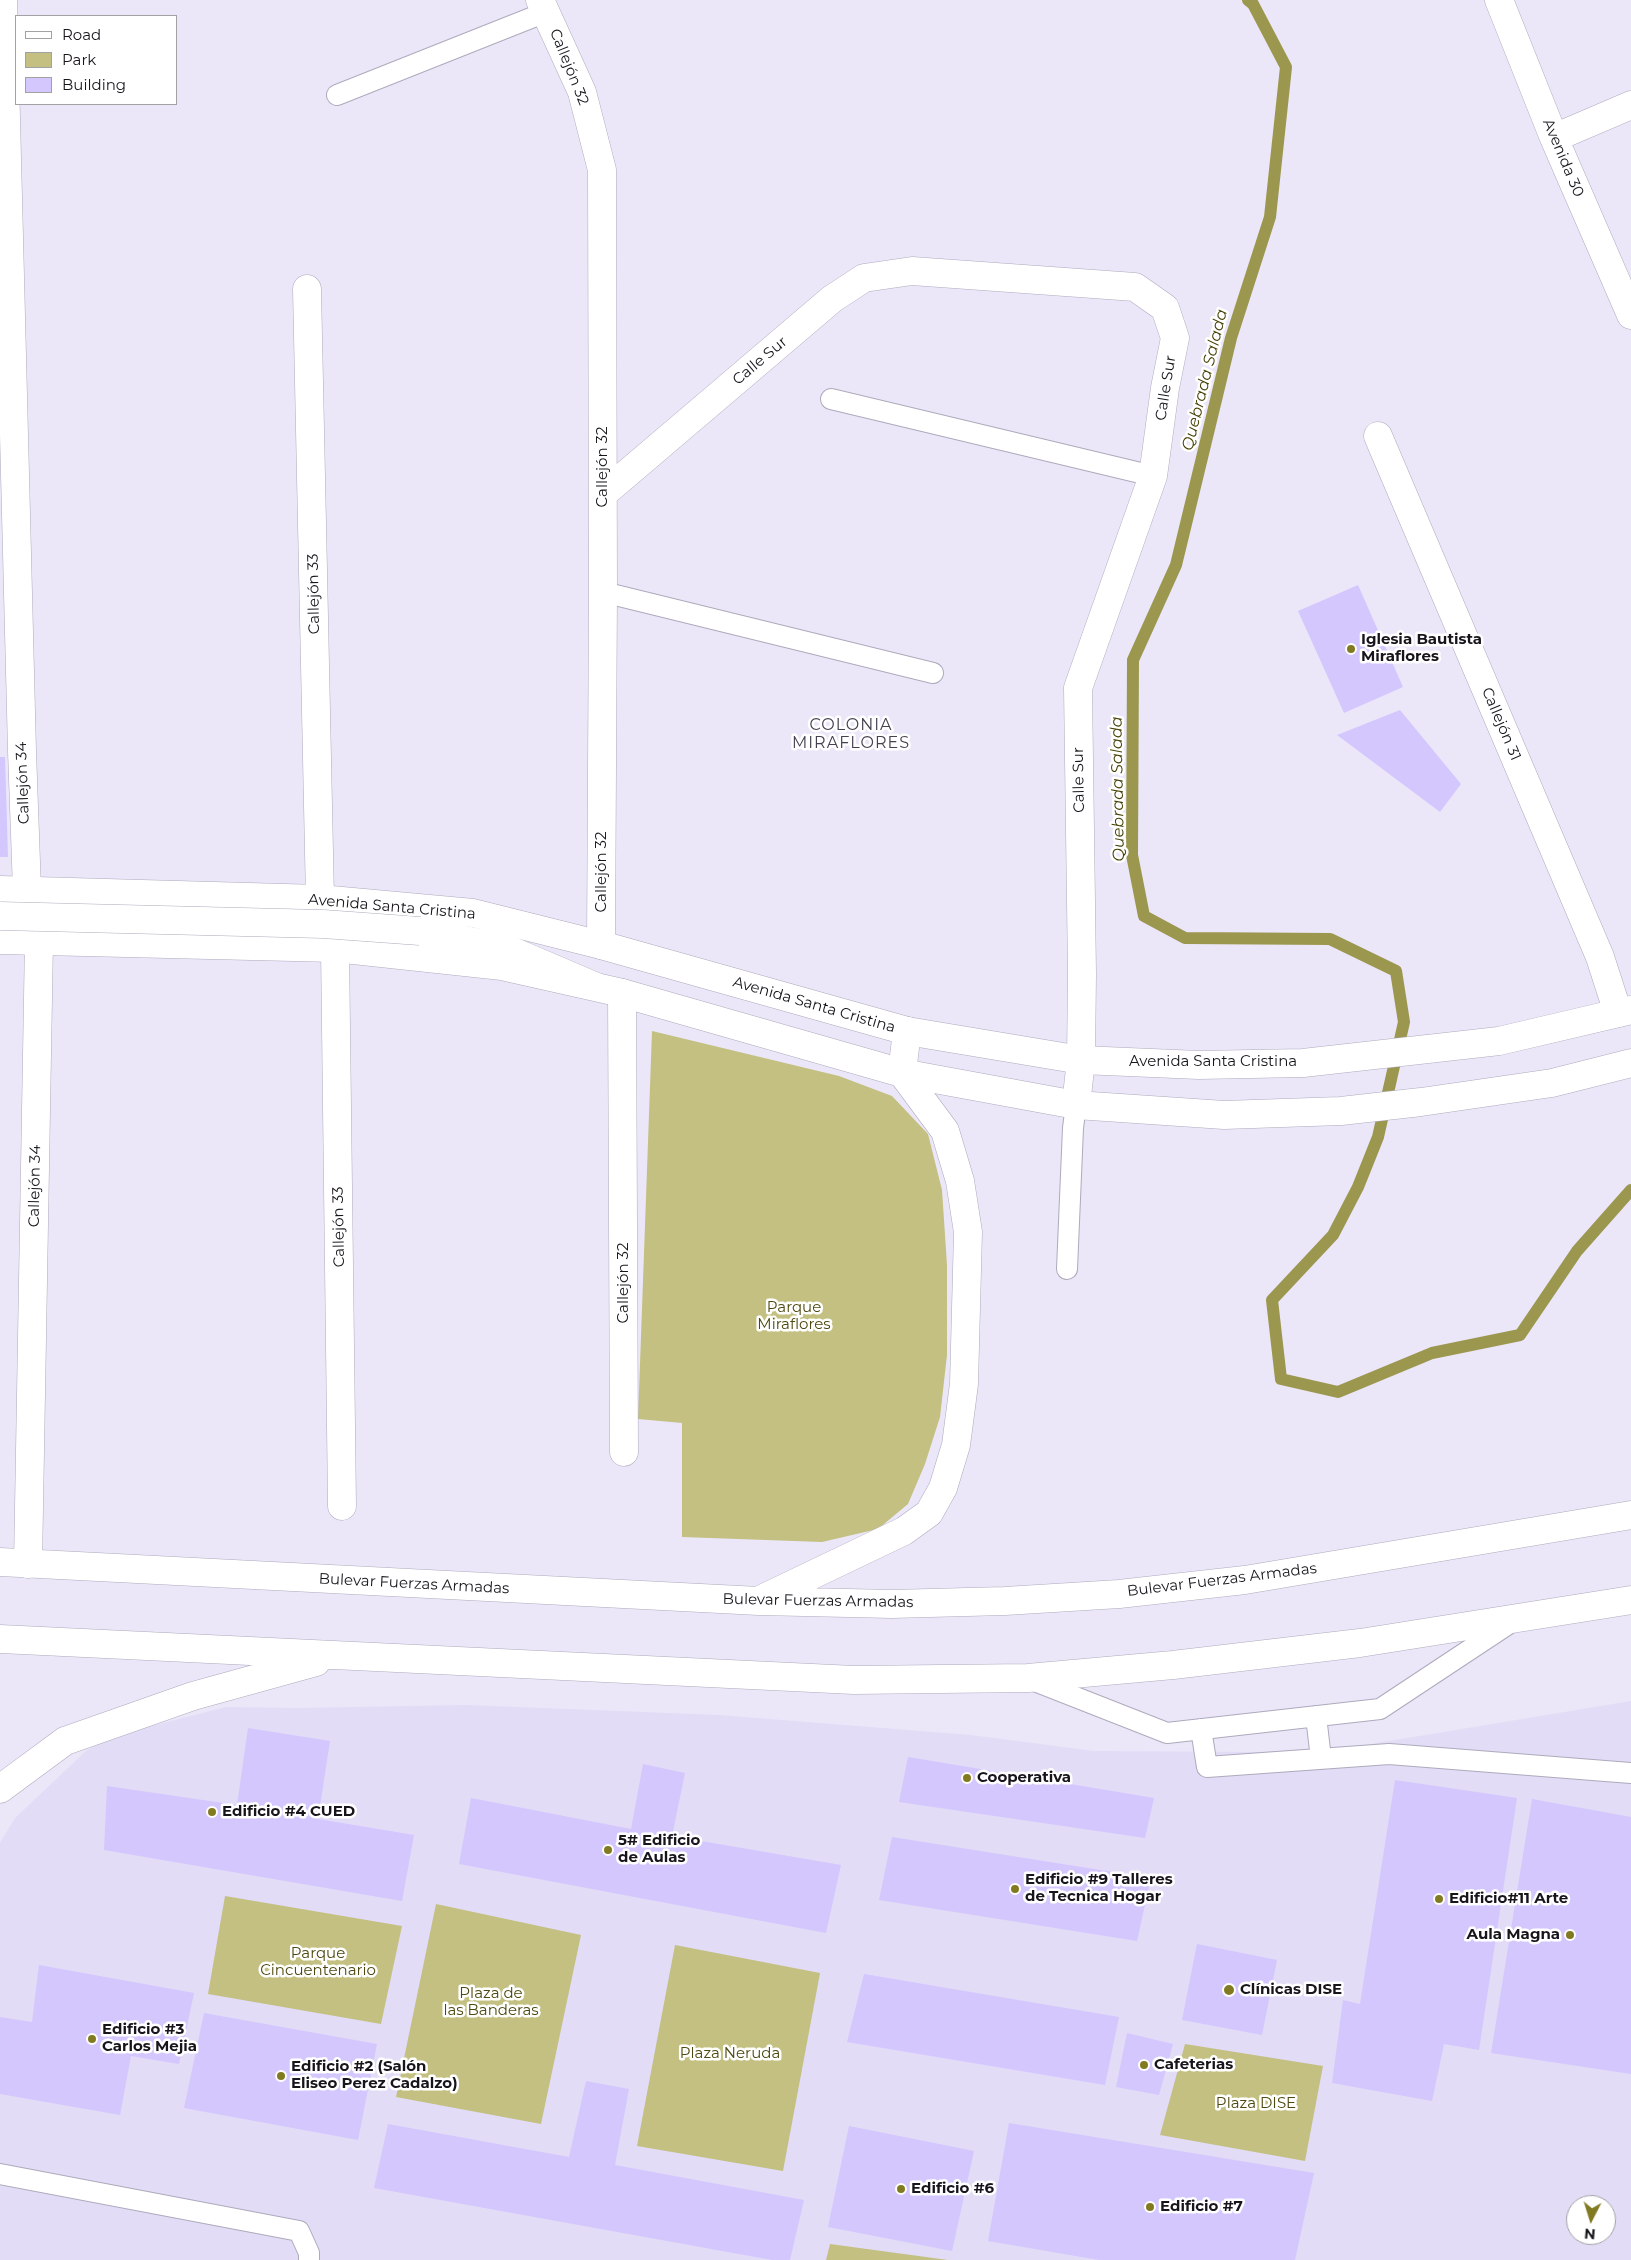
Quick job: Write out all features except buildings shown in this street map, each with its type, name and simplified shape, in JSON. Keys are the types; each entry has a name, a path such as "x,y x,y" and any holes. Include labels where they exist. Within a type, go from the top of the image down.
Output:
{"main road":[{"name":"Callejón 34","path":"4,0 27,890 40,941 28,1564"},
{"name":"Avenida 30","path":"1499,0 1554,138 1631,314"},
{"name":"Callejón 32","path":"543,6 582,92 602,170 603,592 601,945"},
{"path":"1554,138 1631,106"},
{"name":"Calle Sur","path":"603,494 832,300 864,278 912,271 1135,287 1165,308 1174,338 1153,476 1078,688 1082,974 1081,1060 1076,1105"},
{"name":"Callejón 33","path":"307,289 320,899"},
{"name":"Callejón 31","path":"1378,436 1625,1012"},
{"name":"Avenida Santa Cristina","path":"0,890 320,899 474,913 601,945 907,1032 1081,1060 1199,1065 1302,1063 1499,1041 1625,1012"},
{"path":"0,916 323,924 420,931 505,948 594,986"},
{"path":"0,940 335,948 502,966 622,993 902,1073 1076,1105 1224,1115 1340,1111 1421,1102 1552,1083 1631,1063"},
{"name":"Callejón 33","path":"335,948 342,1506"},
{"name":"Callejón 32","path":"622,993 624,1452"},
{"path":"759,1601 904,1532 928,1513 943,1488 956,1446 964,1384 968,1232 960,1181 945,1131 902,1073 907,1032"},
{"name":"Bulevar Fuerzas Armadas","path":"0,1562 759,1601 892,1604 1005,1601 1119,1594 1245,1580 1631,1514"},
{"path":"0,1639 854,1680 1028,1678 1173,1665 1350,1644 1631,1600"},
{"path":"0,1788 65,1741 193,1696 337,1656"}],"lane":[{"path":"337,94 543,6"},
{"path":"831,399 1153,476"},
{"path":"603,592 933,673"},
{"path":"1067,1269 1073,1128 1076,1105"},
{"path":"1028,1678 1167,1733 1380,1709 1517,1619"},
{"path":"1316,1716 1321,1759"},
{"path":"1201,1729 1207,1767 1388,1754 1631,1773"},
{"path":"0,2174 299,2231 309,2253 309,2260"}],"shaded area":[{"path":"1631,1701 1631,2260 0,2260 0,1843 15,1818 87,1750 116,1735 226,1707 298,1708 467,1705 719,1715 971,1735 1094,1751 1258,1752 1359,1746"}],"green space":[{"name":"Parque Miraflores","path":"652,1031 839,1076 892,1096 928,1134 942,1190 947,1265 947,1355 940,1417 925,1464 908,1504 878,1529 822,1542 682,1537 682,1423 638,1419"},
{"name":"Parque Cincuentenario","path":"225,1896 402,1926 381,2024 208,1994"},
{"name":"Plaza de las Banderas","path":"436,1904 581,1935 541,2124 396,2097"},
{"name":"Plaza Neruda","path":"675,1945 820,1973 783,2171 637,2146"},
{"name":"Plaza DISE","path":"1185,2044 1323,2066 1305,2161 1160,2135"},
{"path":"830,2244 948,2260 826,2260"}],"waterway":[{"name":"Quebrada Salada","path":"1248,0 1253,4 1286,67 1270,217 1231,338 1176,565 1133,660 1132,855 1144,916 1185,938 1330,939 1396,971 1404,1022 1378,1137 1358,1187 1333,1235 1272,1300 1281,1379 1338,1392 1432,1353 1520,1335 1577,1251 1631,1190"}],"place":[{"name":"Iglesia Bautista Miraflores","path":"1351,649"},
{"name":"Cooperativa","path":"967,1778"},
{"name":"Edificio #4 CUED","path":"212,1812"},
{"name":"5# Edificio de Aulas","path":"608,1850"},
{"name":"Edificio #9 Talleres de Tecnica Hogar","path":"1015,1889"},
{"name":"Edificio#11 Arte","path":"1439,1899"},
{"name":"Aula Magna","path":"1570,1935"},
{"name":"Clínicas DISE","path":"1229,1990"},
{"name":"Edificio #3 Carlos Mejia","path":"92,2039"},
{"name":"Cafeterias","path":"1144,2065"},
{"name":"Edificio #2 (Salón Eliseo Perez Cadalzo)","path":"281,2076"},
{"name":"Edificio #6","path":"901,2189"},
{"name":"Edificio #7","path":"1150,2207"}],"district":[{"name":"COLONIA MIRAFLORES","path":"851,734"}]}
